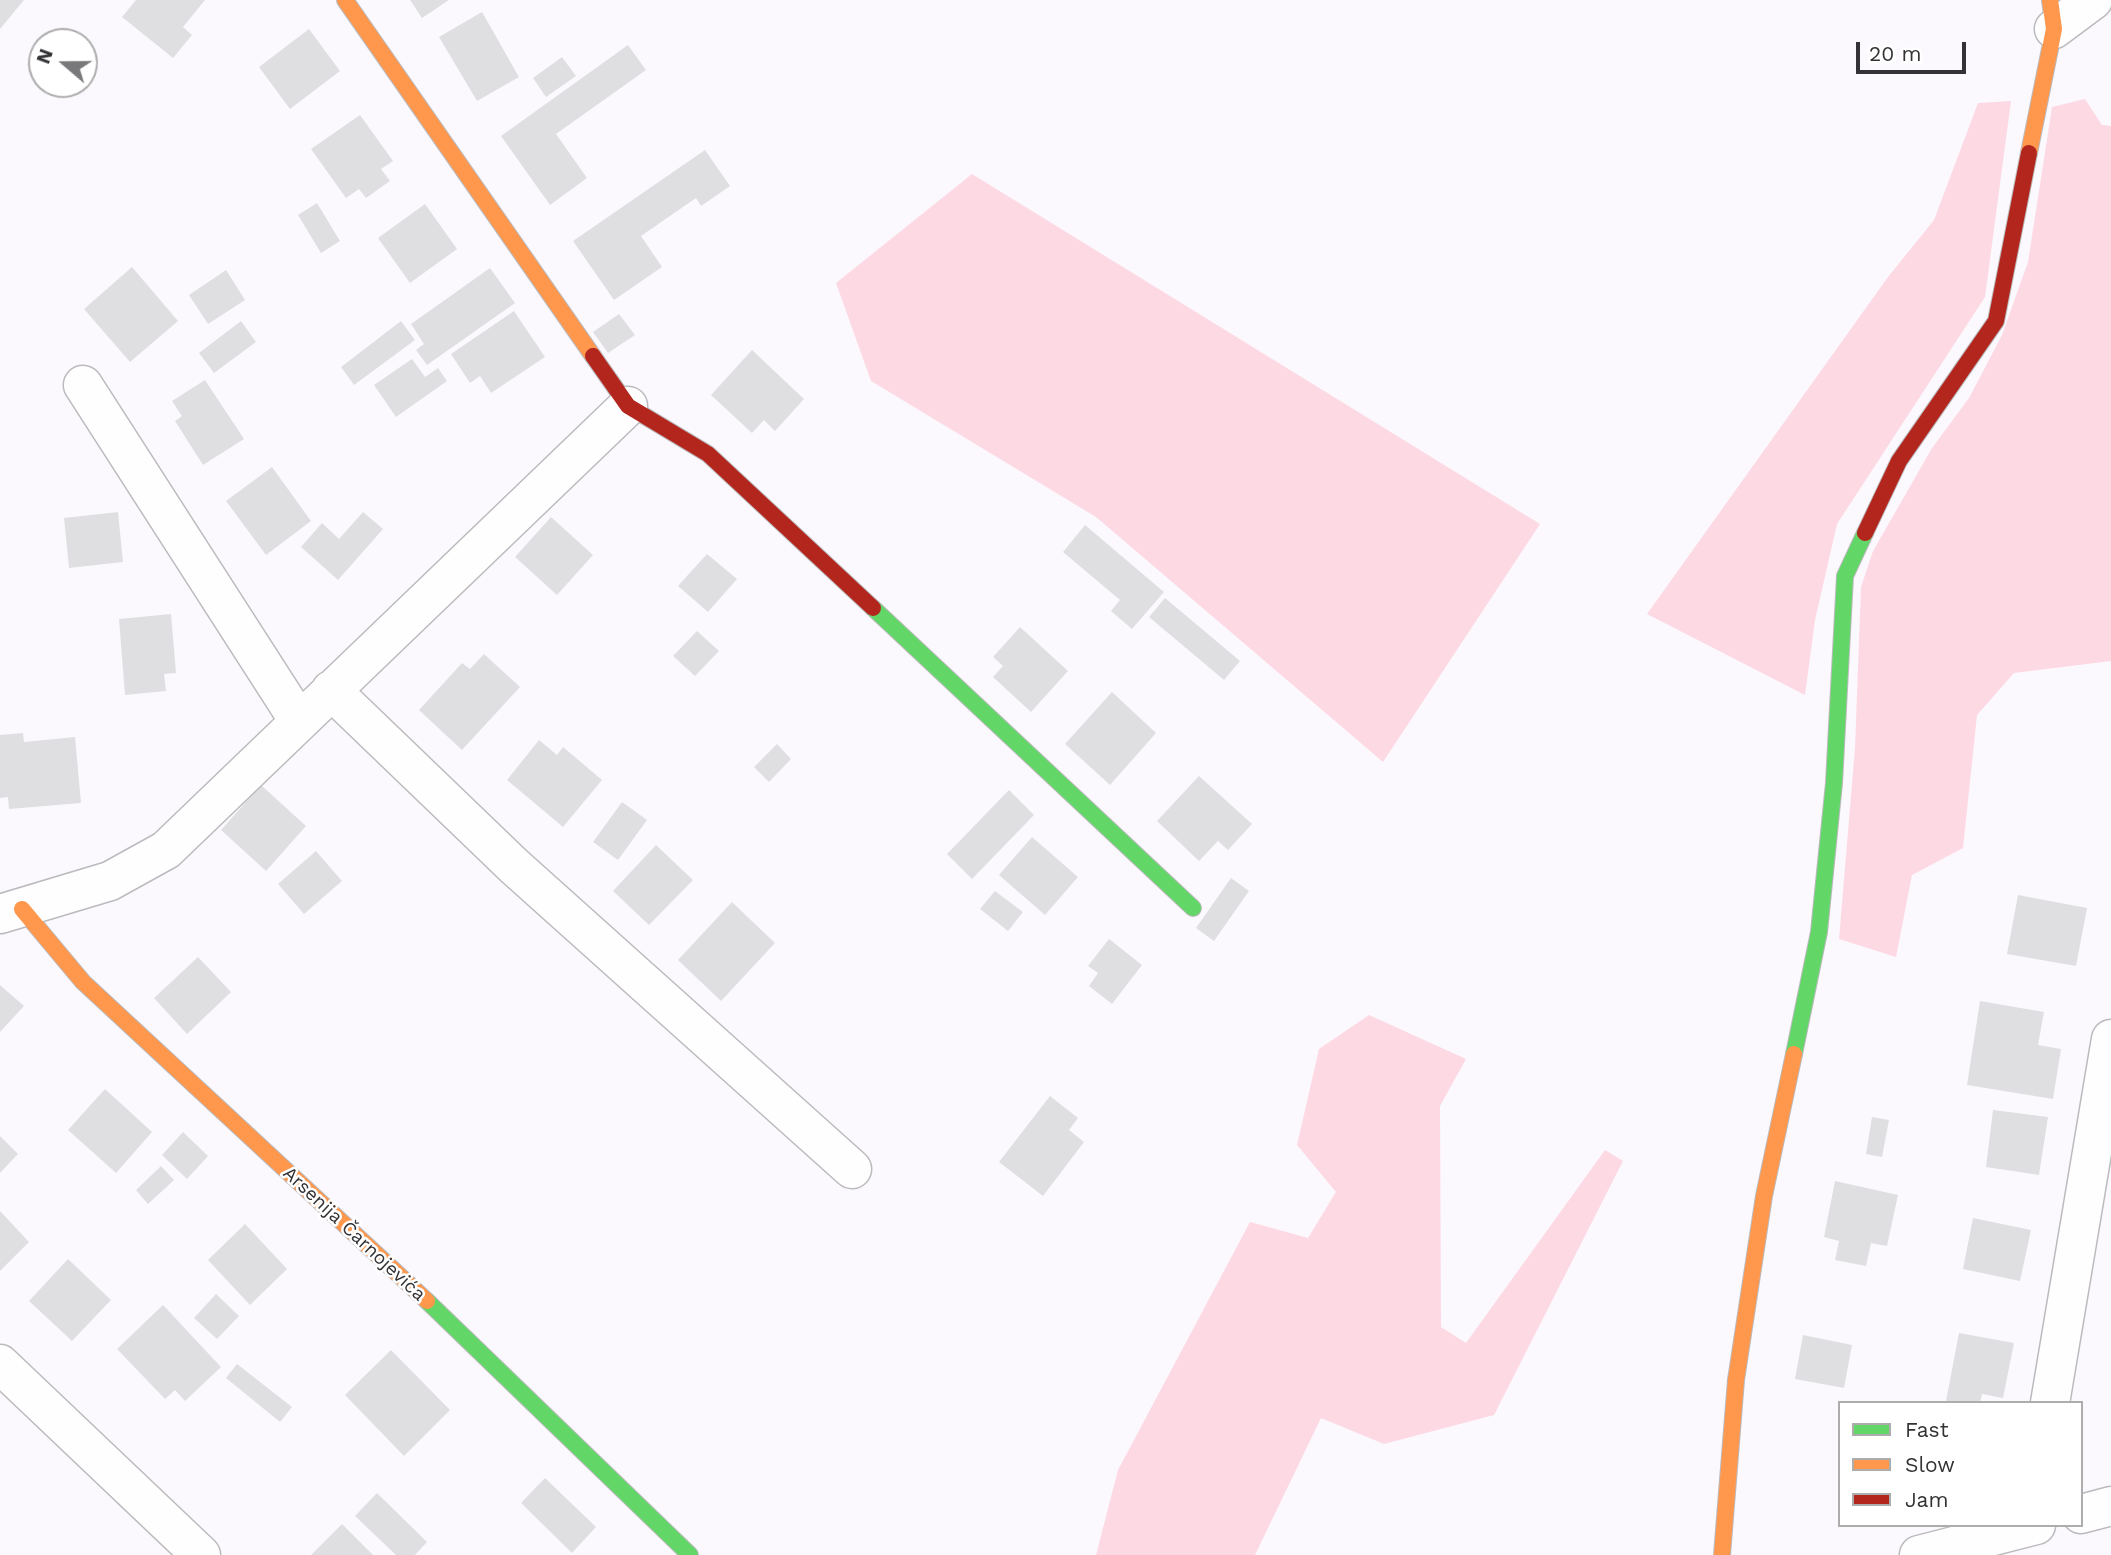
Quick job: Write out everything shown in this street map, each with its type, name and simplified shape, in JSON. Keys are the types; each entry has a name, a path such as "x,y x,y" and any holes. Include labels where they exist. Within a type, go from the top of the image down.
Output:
{"street":[{"path":"345,0 628,407 708,454 1193,908"},
{"path":"1723,1555 1736,1380 1764,1196 1819,932 1834,783 1845,576 1899,461 1996,321 2052,15 2093,0"},
{"path":"83,385 299,721"},
{"path":"11,911 110,881 166,850 628,407"},
{"path":"331,690 514,866 852,1169"},
{"name":"Arsenija Čarnojevića","path":"11,911 83,982 432,1307 690,1555"},
{"path":"2050,1401 2111,1039"},
{"path":"2,1374 201,1555"},
{"path":"2083,1513 2111,1506"},
{"path":"1919,1555 2030,1527"},
{"path":"2038,1527 2043,1555"}],"shaded area":[{"path":"2085,99 2102,125 2111,126 2111,661 2014,673 1977,715 1963,848 1912,875 1896,957 1839,939 1855,748 1861,587 1873,551 1932,448 1969,398 2002,335 2028,262 2052,107"},
{"path":"2011,101 1985,297 1837,524 1815,620 1805,695 1647,614 1888,277 1934,220 1978,103"},
{"path":"972,174 1540,524 1383,762 1096,517 871,381 836,283"},
{"path":"1369,1015 1466,1059 1440,1106 1441,1327 1466,1343 1605,1150 1623,1161 1494,1415 1384,1444 1321,1418 1255,1555 1096,1555 1118,1470 1250,1222 1308,1238 1336,1192 1297,1145 1319,1049"}],"building":[{"path":"0,0 24,0 0,29"},
{"path":"136,0 205,0 183,27 192,35 173,58 122,17"},
{"path":"410,0 449,0 422,18"},
{"path":"482,12 519,77 477,101 439,37"},
{"path":"309,29 340,71 290,109 259,67"},
{"path":"628,45 646,70 556,134 587,178 550,205 501,136"},
{"path":"562,57 576,76 546,97 533,78"},
{"path":"360,115 393,161 381,169 390,181 366,198 359,189 346,198 311,149"},
{"path":"705,150 730,186 701,206 696,198 641,236 662,267 614,300 573,241"},
{"path":"317,203 340,241 321,253 298,215"},
{"path":"425,204 457,249 410,283 378,238"},
{"path":"132,267 178,321 130,362 84,309"},
{"path":"490,268 515,303 427,365 416,350 424,344 411,324"},
{"path":"226,270 245,300 208,324 189,295"},
{"path":"514,311 545,357 491,393 480,376 470,383 451,354"},
{"path":"619,314 635,335 608,353 593,332"},
{"path":"241,321 256,342 214,373 199,353"},
{"path":"401,321 415,340 354,385 341,367"},
{"path":"752,350 804,399 775,431 764,420 752,433 711,395"},
{"path":"412,359 425,377 438,368 447,381 396,417 374,385"},
{"path":"205,380 244,439 203,465 175,421 182,416 172,401"},
{"path":"272,467 311,521 266,555 226,501"},
{"path":"118,512 123,562 69,568 64,518"},
{"path":"363,512 383,529 338,580 301,547 322,523 339,539"},
{"path":"551,517 593,555 557,595 515,557"},
{"path":"1085,525 1164,592 1132,629 1111,611 1120,600 1063,552"},
{"path":"707,554 737,579 708,612 678,586"},
{"path":"1165,598 1240,661 1224,680 1149,617"},
{"path":"171,614 176,673 164,674 166,691 125,695 119,619"},
{"path":"1020,627 1068,671 1031,712 993,677 1003,666 993,657"},
{"path":"697,631 719,651 695,676 673,656"},
{"path":"484,654 520,687 462,750 419,710 462,663 470,669"},
{"path":"1112,692 1156,733 1110,785 1065,744"},
{"path":"23,733 24,742 75,737 81,803 9,809 8,797 0,798 0,735"},
{"path":"539,740 557,755 563,747 602,780 563,827 507,780"},
{"path":"777,744 791,759 769,782 754,767"},
{"path":"1199,776 1252,824 1228,850 1218,841 1199,861 1157,821"},
{"path":"261,785 306,826 266,871 221,830"},
{"path":"1009,790 1034,815 972,879 947,854"},
{"path":"622,802 647,820 618,860 593,842"},
{"path":"1032,837 1078,877 1045,915 999,875"},
{"path":"656,845 693,880 649,925 613,891"},
{"path":"316,851 342,881 304,914 278,884"},
{"path":"1231,878 1249,891 1214,941 1196,928"},
{"path":"995,891 1023,912 1008,931 980,909"},
{"path":"2018,895 2087,908 2076,966 2007,954"},
{"path":"732,902 775,943 721,1001 678,960"},
{"path":"1109,939 1142,965 1112,1004 1089,986 1098,973 1088,966"},
{"path":"198,957 231,992 187,1034 154,998"},
{"path":"0,985 24,1006 0,1032"},
{"path":"1980,1001 2044,1012 2038,1045 2061,1049 2053,1099 1967,1085"},
{"path":"105,1089 152,1132 116,1173 68,1130"},
{"path":"1050,1096 1078,1118 1069,1130 1084,1142 1043,1196 999,1162"},
{"path":"1993,1110 2048,1117 2039,1175 1986,1167"},
{"path":"1872,1117 1889,1120 1882,1157 1866,1154"},
{"path":"183,1132 208,1156 187,1179 162,1155"},
{"path":"0,1136 18,1154 0,1173"},
{"path":"161,1166 174,1180 148,1204 136,1190"},
{"path":"1835,1181 1898,1195 1887,1246 1871,1243 1866,1266 1835,1260 1839,1241 1824,1237"},
{"path":"0,1211 29,1242 0,1271"},
{"path":"1973,1218 2031,1230 2020,1281 1963,1269"},
{"path":"245,1224 287,1269 250,1305 208,1260"},
{"path":"68,1259 111,1300 72,1341 29,1301"},
{"path":"216,1294 239,1316 217,1339 194,1318"},
{"path":"163,1305 221,1367 185,1401 175,1390 165,1399 117,1349"},
{"path":"1959,1333 2014,1343 2003,1398 1982,1394 1980,1401 1946,1401"},
{"path":"1803,1335 1852,1345 1844,1388 1795,1379"},
{"path":"391,1350 450,1410 404,1456 345,1395"},
{"path":"237,1364 292,1407 280,1422 226,1378"},
{"path":"545,1478 596,1527 572,1553 521,1503"},
{"path":"377,1493 427,1542 415,1555 396,1555 355,1516"},
{"path":"342,1524 373,1555 311,1555"}],"traffic: fast":[{"path":"1794,1054 1819,932 1834,783 1845,576 1865,533"},
{"path":"873,608 1193,908"},
{"path":"427,1301 690,1555"}],"traffic: slow":[{"path":"345,0 593,356"},
{"path":"2029,153 2054,29 2050,0"},
{"path":"22,909 83,982 427,1301"},
{"path":"1722,1555 1736,1380 1764,1196 1794,1054"}],"traffic: jam":[{"path":"1865,533 1899,461 1996,321 2029,153"},
{"path":"593,356 628,406 708,454 873,608"}]}
